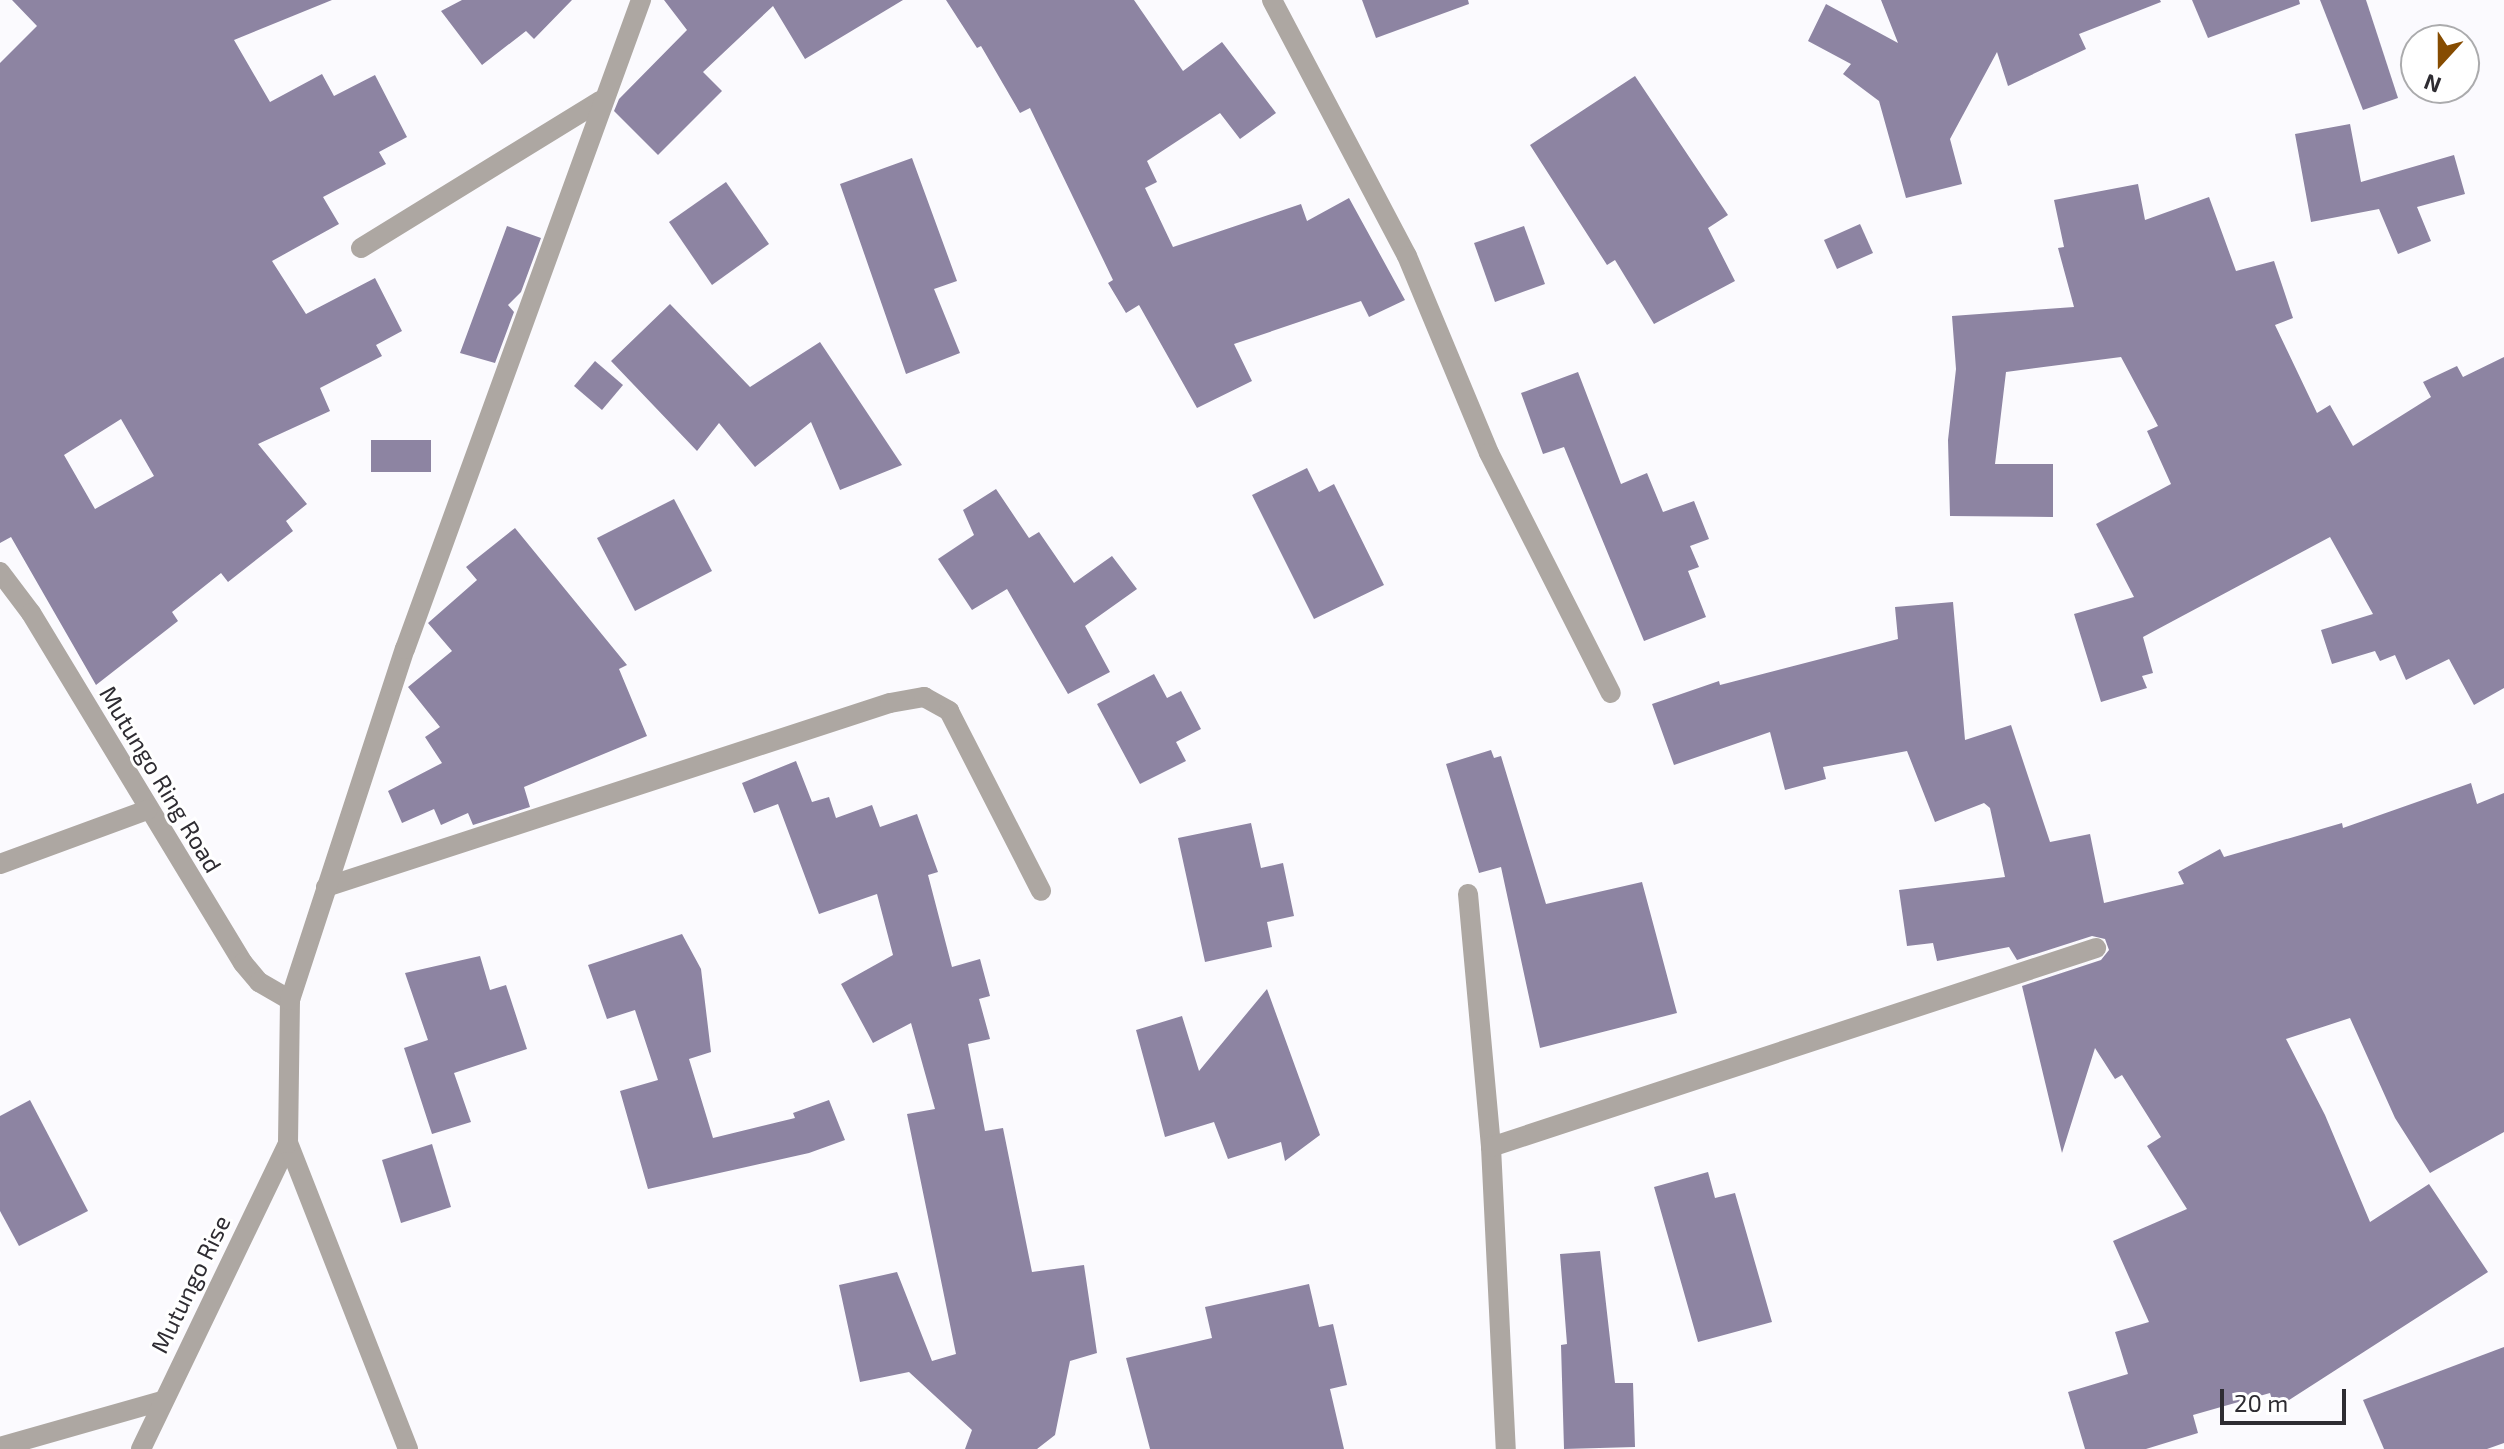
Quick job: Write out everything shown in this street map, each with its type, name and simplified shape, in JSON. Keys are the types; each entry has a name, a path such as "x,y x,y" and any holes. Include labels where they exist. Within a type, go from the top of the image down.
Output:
{"street":[{"path":"408,1449 288,1143 290,1000 405,649 600,101 641,0"},
{"path":"1272,0 1400,242 1489,453 1611,693"},
{"path":"361,248 600,101"},
{"name":"Mutungo Ring Road","path":"0,572 31,613 147,810 243,963 259,982 290,1000"},
{"path":"326,887 890,703 924,697 949,711 1041,891"},
{"path":"0,864 147,810"},
{"path":"1468,894 1491,1147 1506,1449"},
{"path":"1491,1147 2096,948"},
{"name":"Mutungo Rise","path":"141,1449 161,1401 288,1143"},
{"path":"0,1447 161,1401"}],"building":[{"path":"12,0 332,0 234,40 270,102 322,74 334,96 375,75 407,137 379,152 386,164 323,197 339,224 272,261 306,314 375,278 402,331 376,345 382,356 320,388 330,411 258,444 307,504 286,521 293,531 228,582 221,573 172,612 178,621 96,685 11,537 0,543 0,63 37,26","holes":["121,419 154,476 95,509 64,455"]},
{"path":"462,0 572,0 534,39 526,31 482,65 441,11"},
{"path":"664,0 903,0 805,59 773,6 703,72 722,91 658,155 614,111 619,99 687,30"},
{"path":"946,0 1134,0 1183,71 1222,42 1276,113 1240,139 1220,113 1147,161 1157,182 1145,188 1173,247 1301,204 1307,221 1349,198 1405,300 1369,317 1361,301 1234,344 1252,381 1197,408 1139,305 1126,313 1108,283 1113,280 1030,108 1020,113 981,46 977,48"},
{"path":"1362,0 1468,0 1469,4 1376,38"},
{"path":"1881,0 2161,2 2079,34 2086,49 2008,86 1997,52 1950,139 1962,184 1906,198 1879,101 1843,74 1851,64 1808,41 1826,4 1898,43"},
{"path":"2192,0 2299,0 2300,4 2208,38"},
{"path":"2320,0 2366,0 2398,98 2363,110"},
{"path":"1635,76 1728,215 1708,228 1735,281 1654,324 1615,260 1607,265 1530,145"},
{"path":"2350,124 2361,182 2454,155 2465,194 2417,207 2431,241 2398,254 2379,209 2311,222 2295,134"},
{"path":"912,158 957,281 934,289 960,353 906,374 840,184"},
{"path":"726,182 769,244 712,285 669,222"},
{"path":"2138,184 2145,220 2209,197 2236,271 2274,261 2293,318 2275,325 2317,413 2330,405 2353,446 2431,397 2423,382 2457,366 2463,377 2504,357 2504,688 2474,705 2449,659 2406,680 2395,655 2380,661 2375,651 2332,664 2321,630 2373,614 2330,537 2143,637 2153,673 2142,676 2147,688 2101,702 2074,614 2134,597 2096,524 2171,484 2147,431 2158,426 2121,357 2006,372 1995,464 2053,464 2053,517 1950,516 1948,440 1956,369 1952,316 2074,307 2058,248 2064,247 2054,200"},
{"path":"1860,224 1873,253 1837,269 1824,240"},
{"path":"507,226 541,238 521,292 508,305 514,312 495,363 460,353"},
{"path":"1524,226 1545,284 1495,302 1474,243"},
{"path":"670,304 750,387 820,342 902,465 840,490 811,422 755,467 719,423 697,451 611,361"},
{"path":"595,361 623,385 602,410 574,386"},
{"path":"1578,372 1621,484 1647,473 1663,512 1694,501 1709,539 1690,546 1699,567 1688,571 1706,617 1644,641 1564,447 1543,454 1521,393"},
{"path":"371,440 431,440 431,472 371,472"},
{"path":"1307,468 1319,492 1334,484 1384,585 1314,619 1252,495"},
{"path":"996,489 1029,538 1039,532 1074,583 1112,556 1137,589 1085,626 1110,672 1068,694 1007,589 972,610 938,559 974,535 963,510"},
{"path":"674,499 712,571 635,611 597,538"},
{"path":"515,528 627,665 619,669 647,736 524,787 530,807 473,825 468,813 441,825 434,809 402,823 388,791 442,763 425,737 440,727 408,687 452,651 428,623 477,580 466,567"},
{"path":"1953,602 1965,740 2011,725 2050,842 2090,834 2104,903 2184,884 2178,872 2220,849 2224,857 2342,823 2343,828 2471,783 2477,804 2504,793 2504,1132 2430,1173 2395,1118 2350,1018 2286,1039 2325,1115 2370,1222 2429,1184 2488,1272 2275,1409 2270,1393 2193,1415 2198,1433 2146,1449 2085,1449 2068,1392 2128,1374 2115,1332 2149,1322 2113,1241 2187,1209 2147,1146 2161,1137 2122,1075 2115,1079 2095,1048 2062,1153 2022,986 2101,960 2109,950 2105,939 2092,936 2017,960 2009,947 1937,961 1933,943 1907,946 1899,890 2005,877 1990,808 1984,803 1935,822 1907,751 1823,767 1826,779 1785,790 1770,732 1674,765 1652,704 1719,681 1720,685 1898,639 1895,607"},
{"path":"1154,674 1167,698 1181,691 1201,729 1176,742 1186,761 1140,784 1097,704"},
{"path":"1491,750 1494,758 1501,756 1546,904 1642,882 1677,1013 1540,1048 1501,867 1479,873 1446,764"},
{"path":"796,761 812,802 829,797 836,818 872,805 880,827 917,814 938,872 928,875 952,967 980,959 990,996 979,999 990,1039 968,1044 985,1131 1003,1128 1032,1272 1084,1265 1097,1353 1070,1361 1055,1435 1037,1449 965,1449 972,1430 909,1372 860,1382 839,1285 897,1272 932,1361 956,1354 907,1114 935,1109 911,1023 873,1043 841,984 893,955 877,894 819,914 778,804 754,813 742,783"},
{"path":"1251,823 1261,868 1283,863 1294,916 1267,922 1272,947 1205,962 1178,838"},
{"path":"682,934 701,969 711,1052 689,1059 713,1138 795,1118 793,1113 829,1100 845,1140 809,1153 648,1189 620,1091 658,1080 635,1010 607,1019 588,965"},
{"path":"480,956 490,990 506,985 527,1049 454,1073 471,1122 432,1134 404,1048 428,1040 405,973"},
{"path":"1267,989 1320,1135 1285,1161 1281,1142 1228,1159 1214,1122 1165,1137 1136,1030 1182,1016 1199,1071"},
{"path":"30,1100 88,1211 19,1246 0,1211 0,1116"},
{"path":"432,1144 451,1207 401,1223 382,1160"},
{"path":"1708,1172 1715,1198 1735,1193 1772,1322 1698,1342 1654,1187"},
{"path":"1600,1251 1615,1383 1633,1383 1635,1447 1564,1449 1561,1345 1567,1344 1560,1254"},
{"path":"1309,1284 1319,1327 1333,1324 1347,1385 1330,1389 1344,1449 1150,1449 1126,1358 1212,1338 1205,1307"},
{"path":"2504,1347 2504,1443 2487,1449 2384,1449 2363,1400"}]}
